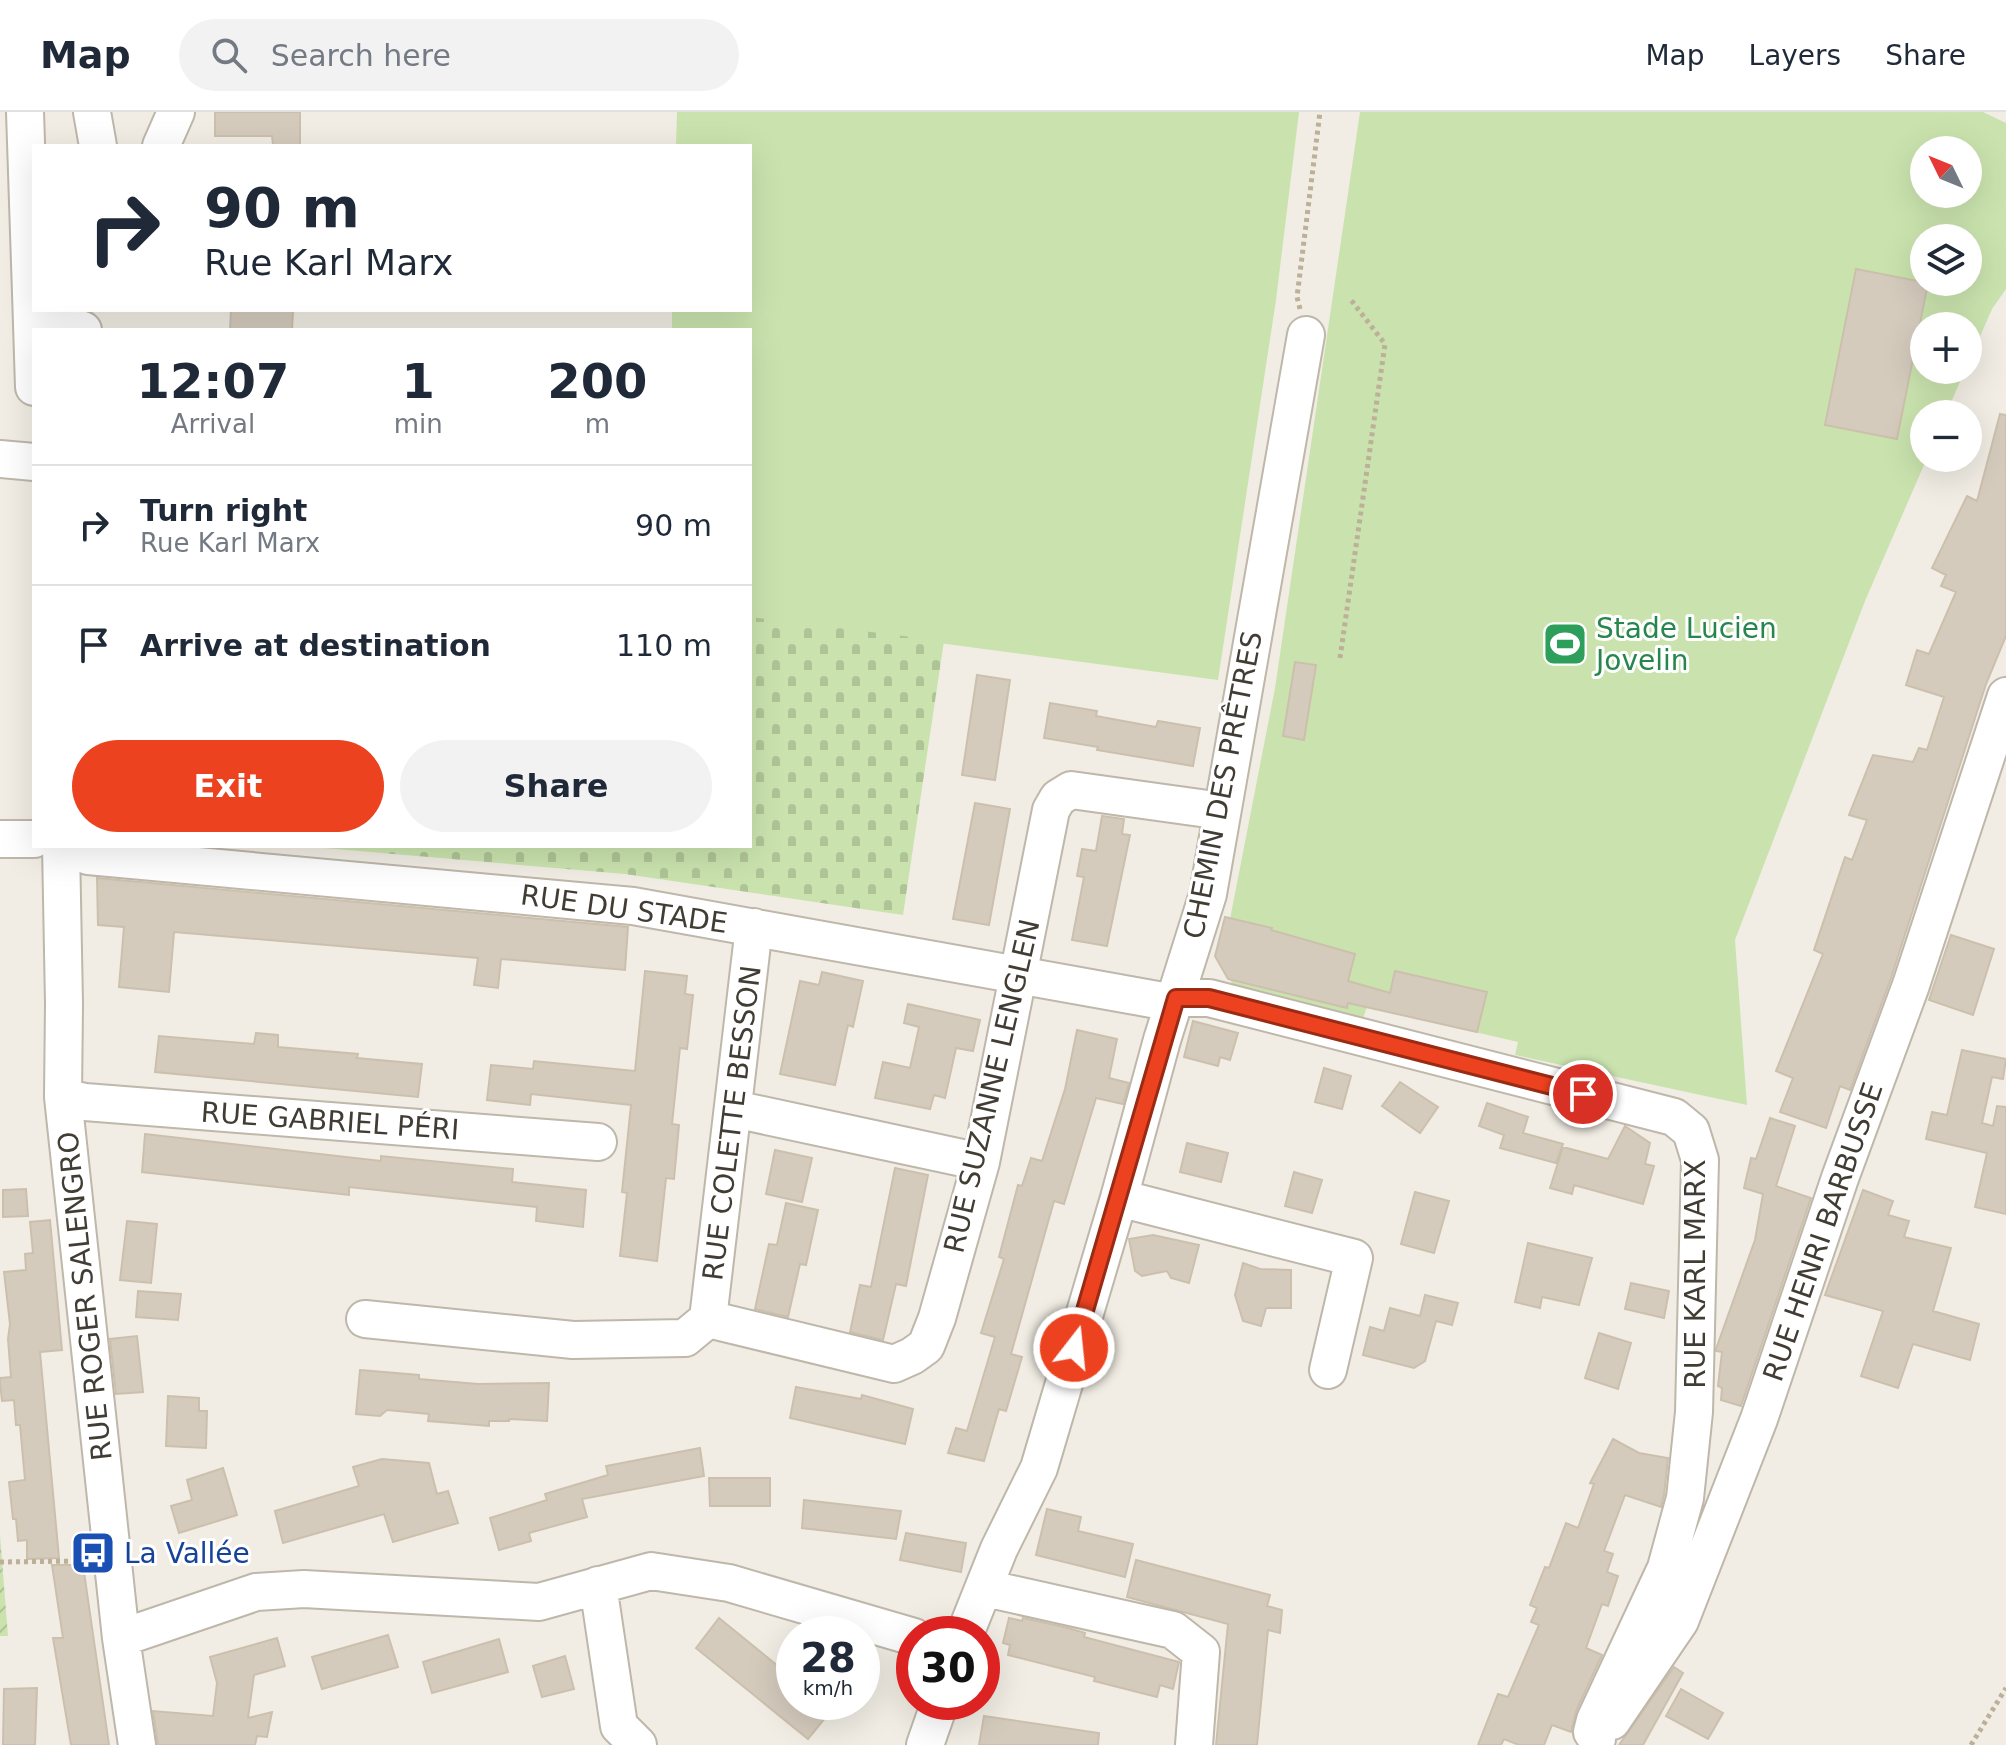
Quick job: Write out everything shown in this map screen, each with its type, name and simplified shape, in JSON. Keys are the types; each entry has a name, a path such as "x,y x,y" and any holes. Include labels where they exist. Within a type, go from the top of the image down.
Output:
{"street":[{"path":"25,112 32,213"},
{"path":"92,112 98,144"},
{"path":"162,144 176,112"},
{"path":"49,312 59,322 77,328"},
{"name":"CHEMIN DES PRÊTRES","path":"973,1616 999,1549 1039,1468 1208,894 1306,335"},
{"path":"0,459 32,462"},
{"name":"RUE HENRI BARBUSSE","path":"1595,1742 1625,1704 1680,1621 1759,1419 1840,1178 1911,985 2006,696"},
{"name":"RUE SUZANNE LENGLEN","path":"708,1319 894,1364 926,1346 937,1318 981,1162 1051,810 1058,798 1071,790 1222,811"},
{"path":"0,839 32,839"},
{"name":"RUE ROGER SALENGRO","path":"61,848 63,1097 121,1638 137,1745"},
{"name":"RUE DU STADE","path":"73,848 88,856 590,901 754,927 1018,977 1163,1001 1176,998"},
{"name":"RUE COLETTE BESSON","path":"708,1319 754,927"},
{"name":"RUE KARL MARX","path":"1176,998 1209,998 1674,1117 1691,1131 1700,1160 1694,1412 1685,1498 1666,1568 1595,1720 1592,1732 1595,1742"},
{"name":"RUE GABRIEL PÉRI","path":"63,1097 85,1102 598,1142"},
{"path":"734,1109 981,1162"},
{"path":"1119,1198 1354,1258 1328,1370"},
{"path":"365,1319 573,1340 685,1338 708,1319"},
{"path":"121,1638 256,1592 304,1589 539,1602 651,1571 729,1583 896,1632"},
{"path":"598,1585 617,1739"},
{"path":"985,1588 1173,1630 1201,1652 1194,1745"},
{"path":"925,1745 934,1720"}],"path":[{"path":"1306,335 1297,297 1320,112"},
{"path":"1340,658 1385,344 1351,300"},
{"path":"0,1562 79,1561"},
{"path":"1971,1745 2006,1688"}],"green space":[{"path":"677,112 1299,112 1276,300 1218,680 752,618 752,328 672,328 672,312 752,312 752,144 676,144"},
{"name":"Stade Lucien Jovelin","path":"1360,112 1983,112 2006,123 2006,289 1992,309 1982,332 1982,312 1910,312 1910,384 1959,384 1952,400 1910,400 1910,472 1921,472 1865,601 1735,940 1747,1105 1515,1055 1518,1042 1367,1007 1362,1021 1233,986 1219,955 1230,919 1275,688"},
{"path":"752,617 944,641 903,915 625,874 324,848 752,848"},
{"path":"0,1535 8,1636 0,1636"}],"building":[{"path":"215,112 300,112 300,144 273,144 272,136 215,136"},
{"path":"1856,269 1910,280 1910,296 1925,296 1922,312 1910,312 1910,374 1897,439 1825,425"},
{"path":"231,312 293,312 292,328 230,328"},
{"path":"2000,414 2006,415 2006,636 1986,684 1891,978 1850,1090 1840,1086 1826,1128 1780,1112 1793,1078 1776,1071 1823,954 1814,950 1845,857 1852,860 1867,820 1849,815 1873,755 1913,762 1919,748 1927,750 1944,697 1906,685 1917,650 1929,654 1956,592 1941,586 1946,575 1932,568 1967,496 1977,501"},
{"path":"1295,662 1316,665 1304,740 1283,736"},
{"path":"977,675 1010,680 995,780 962,775"},
{"path":"1050,703 1097,711 1096,716 1156,727 1158,721 1200,728 1193,766 1044,738"},
{"path":"975,803 1010,809 989,925 953,919"},
{"path":"1102,816 1124,819 1122,834 1130,835 1107,946 1072,940 1084,877 1077,876 1082,849 1096,851"},
{"path":"97,878 628,927 625,970 501,959 498,988 474,985 478,958 174,932 169,992 119,987 124,927 98,925"},
{"path":"1225,917 1355,954 1348,981 1390,993 1395,971 1487,992 1477,1032 1348,1003 1347,1008 1228,979 1215,956"},
{"path":"1951,935 1994,949 1973,1015 1929,1000"},
{"path":"645,971 687,976 685,994 693,995 687,1049 680,1048 672,1124 679,1125 674,1179 666,1178 657,1261 620,1256 627,1193 622,1192 631,1105 531,1094 530,1105 487,1100 491,1065 533,1069 534,1061 635,1071"},
{"path":"822,972 863,981 853,1027 848,1025 835,1085 780,1074 800,981 819,985"},
{"path":"908,1004 980,1020 973,1051 956,1048 945,1098 934,1095 930,1109 875,1098 883,1062 910,1068 919,1027 904,1023"},
{"path":"1193,1021 1238,1033 1230,1060 1220,1057 1218,1066 1184,1057"},
{"path":"1077,1030 1117,1039 1109,1078 1129,1083 1123,1104 1096,1098 1064,1204 1054,1201 1011,1354 1022,1357 1006,1411 999,1409 984,1461 948,1453 956,1428 967,1431 995,1337 981,1333 1004,1259 999,1257 1018,1185 1022,1186 1031,1158 1042,1161 1065,1089"},
{"path":"256,1033 278,1035 278,1047 358,1054 357,1058 422,1064 418,1097 155,1072 159,1036 254,1044"},
{"path":"1962,1050 2006,1059 2003,1079 1992,1077 1982,1123 1993,1126 1997,1106 2006,1107 2006,1214 1975,1207 1987,1153 1926,1139 1932,1112 1947,1115"},
{"path":"1324,1068 1351,1076 1342,1109 1315,1102"},
{"path":"1400,1082 1438,1107 1420,1133 1382,1106"},
{"path":"1487,1103 1528,1117 1523,1133 1563,1144 1556,1163 1500,1148 1504,1135 1479,1126"},
{"path":"1770,1118 1795,1126 1776,1186 1811,1198 1741,1406 1721,1400 1722,1388 1718,1386 1722,1352 1716,1349 1755,1240 1763,1194 1744,1188 1751,1158 1756,1159"},
{"path":"1625,1126 1650,1143 1645,1164 1654,1166 1643,1204 1574,1185 1572,1194 1550,1188 1563,1147 1608,1159"},
{"path":"145,1134 381,1161 381,1156 513,1169 512,1182 586,1190 583,1227 536,1221 537,1207 349,1187 349,1195 142,1172"},
{"path":"1187,1143 1228,1153 1221,1182 1180,1172"},
{"path":"775,1150 812,1158 802,1202 766,1194"},
{"path":"895,1168 928,1175 906,1286 896,1284 883,1340 850,1332 860,1285 871,1287"},
{"path":"1294,1172 1322,1180 1312,1213 1285,1206"},
{"path":"26,1189 28,1216 3,1217 3,1190"},
{"path":"1863,1190 1893,1201 1888,1215 1909,1221 1904,1237 1951,1248 1933,1311 1979,1324 1970,1360 1913,1344 1898,1388 1861,1376 1883,1311 1825,1295"},
{"path":"1415,1192 1449,1201 1434,1253 1401,1244"},
{"path":"786,1203 818,1210 806,1265 800,1264 788,1317 755,1309 769,1244 777,1245"},
{"path":"50,1220 62,1350 40,1352 59,1558 27,1559 27,1540 18,1541 9,1482 25,1480 20,1425 16,1425 14,1400 2,1401 0,1383 0,1378 11,1377 10,1324 4,1272 26,1270 25,1254 33,1253 30,1222"},
{"path":"127,1221 157,1224 151,1283 120,1280"},
{"path":"1153,1235 1199,1245 1189,1283 1171,1278 1167,1271 1142,1276 1135,1271 1129,1239"},
{"path":"1528,1243 1592,1258 1579,1305 1542,1297 1540,1308 1515,1302"},
{"path":"1243,1263 1260,1269 1291,1270 1291,1308 1266,1308 1261,1326 1243,1321 1235,1295"},
{"path":"1631,1283 1669,1291 1664,1318 1625,1309"},
{"path":"138,1291 181,1294 178,1320 136,1317"},
{"path":"1425,1295 1458,1303 1452,1325 1436,1321 1425,1361 1414,1368 1363,1355 1370,1327 1384,1331 1390,1308 1420,1316"},
{"path":"1599,1333 1631,1343 1618,1389 1585,1378"},
{"path":"137,1336 143,1392 116,1394 110,1339"},
{"path":"360,1370 478,1384 549,1383 547,1421 509,1419 489,1421 489,1426 428,1421 429,1414 387,1410 380,1416 356,1414"},
{"path":"796,1387 861,1399 862,1395 913,1409 905,1444 790,1418"},
{"path":"168,1396 199,1398 199,1411 207,1411 206,1448 166,1446"},
{"path":"1613,1439 1639,1453 1668,1458 1664,1495 1661,1507 1625,1495 1604,1551 1613,1554 1607,1572 1618,1576 1608,1606 1602,1604 1586,1648 1602,1655 1576,1711 1571,1732 1552,1725 1544,1745 1519,1745 1504,1739 1501,1745 1478,1745 1498,1694 1508,1697 1539,1625 1531,1622 1537,1608 1530,1605 1545,1567 1549,1568 1566,1523 1578,1528 1594,1484 1590,1483"},
{"path":"700,1448 704,1476 582,1499 587,1517 529,1533 531,1541 499,1550 490,1518 547,1500 545,1494 608,1475 606,1466"},
{"path":"382,1459 429,1463 437,1494 448,1491 458,1523 393,1542 384,1514 283,1543 275,1511 359,1486 353,1467"},
{"path":"223,1468 237,1515 179,1533 171,1506 192,1500 187,1480"},
{"path":"709,1478 770,1478 770,1506 710,1506"},
{"path":"804,1500 901,1511 896,1539 802,1528"},
{"path":"1047,1509 1081,1517 1078,1531 1133,1544 1125,1577 1036,1555"},
{"path":"906,1533 966,1543 961,1572 900,1560"},
{"path":"1136,1560 1270,1595 1267,1606 1282,1610 1280,1633 1268,1630 1257,1745 1216,1745 1228,1624 1127,1597"},
{"path":"52,1565 83,1565 109,1745 71,1745 53,1638 63,1638"},
{"path":"719,1618 776,1664 776,1713 696,1648"},
{"path":"1009,1618 1068,1628 1085,1633 1084,1637 1179,1662 1173,1689 1160,1685 1157,1697 1094,1681 1095,1677 1008,1655 1010,1645 1003,1643"},
{"path":"388,1635 398,1667 322,1689 312,1657"},
{"path":"277,1638 285,1666 254,1675 248,1718 272,1712 267,1737 257,1736 255,1745 158,1745 153,1711 213,1716 217,1683 210,1657"},
{"path":"499,1639 508,1672 432,1693 423,1662"},
{"path":"565,1656 574,1689 542,1697 533,1666"},
{"path":"1674,1667 1683,1673 1643,1745 1619,1745"},
{"path":"37,1688 35,1745 3,1745 4,1689"},
{"path":"1681,1689 1723,1713 1708,1739 1666,1716"},
{"path":"1000,1718 1099,1733 1098,1745 979,1745 983,1720"},
{"path":"785,1720 823,1720 808,1739"}],"place":[{"name":"Stade Lucien Jovelin","path":"1565,644"},
{"name":"La Vallée","path":"93,1553"}],"route":[{"path":"1074,1348 1176,998 1209,998 1583,1094"}]}
